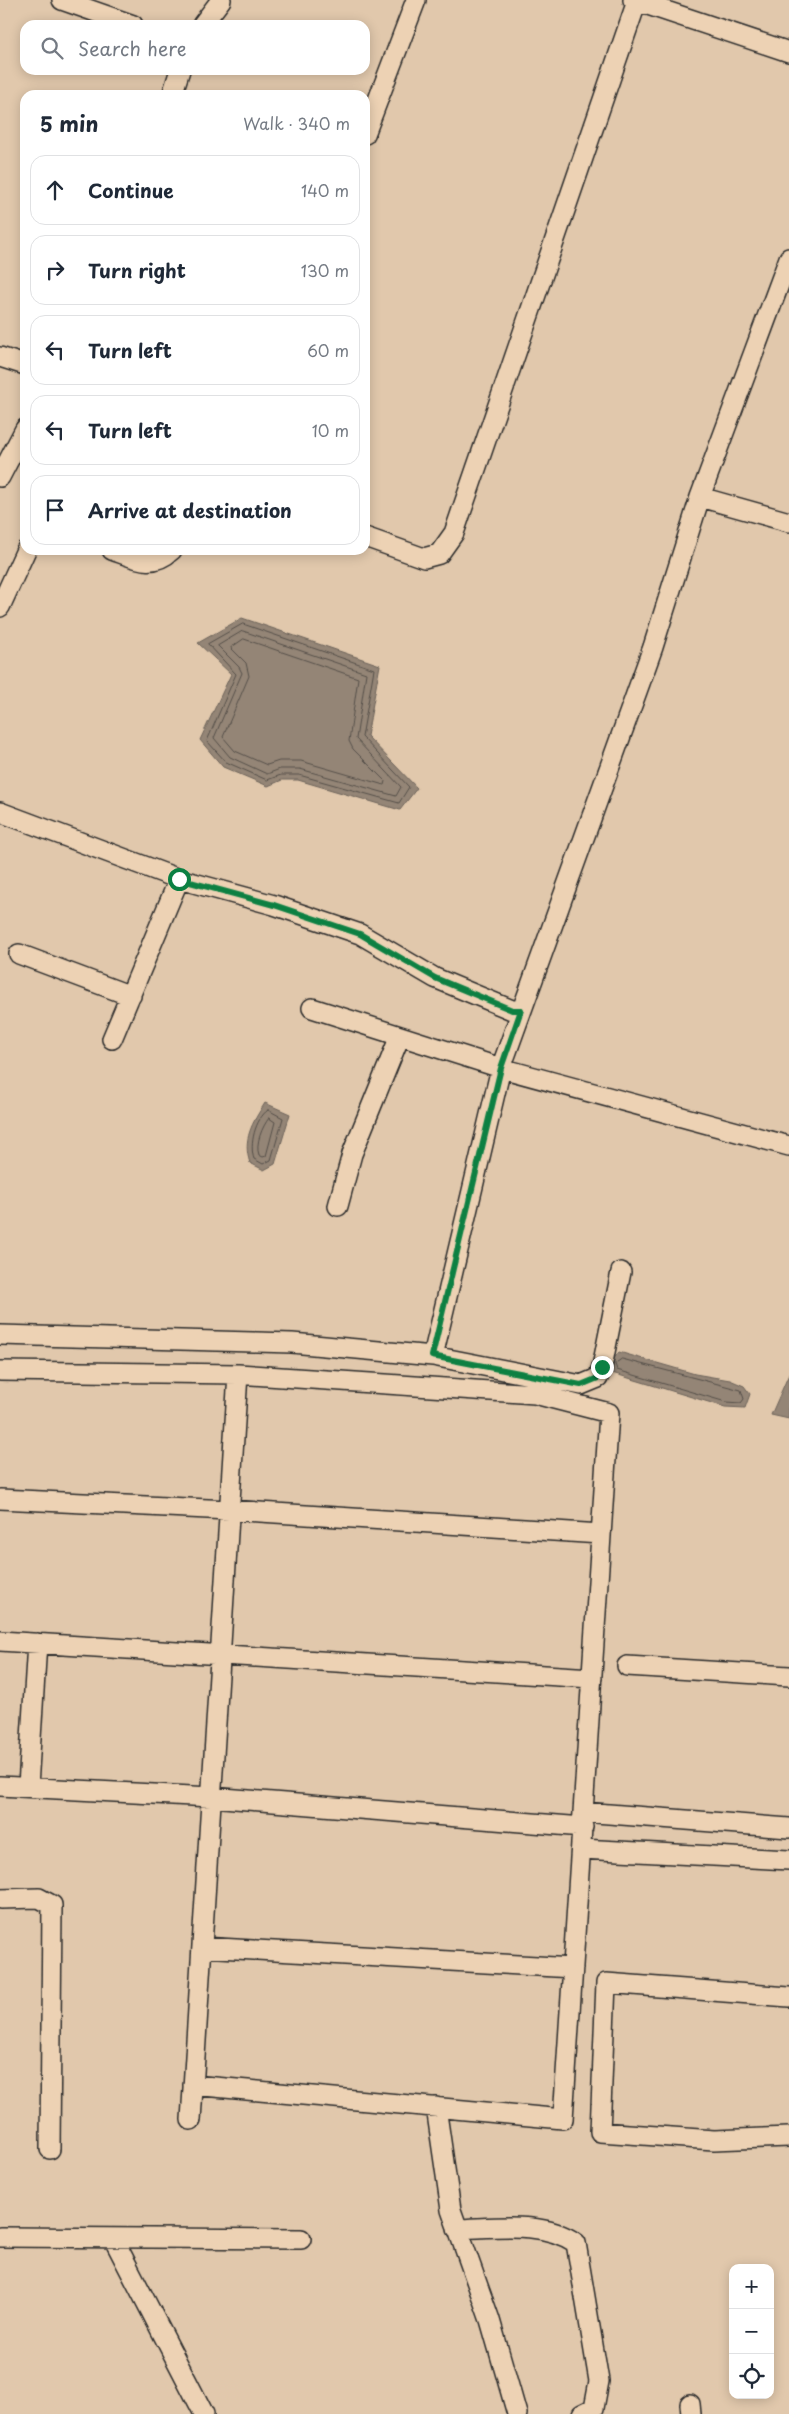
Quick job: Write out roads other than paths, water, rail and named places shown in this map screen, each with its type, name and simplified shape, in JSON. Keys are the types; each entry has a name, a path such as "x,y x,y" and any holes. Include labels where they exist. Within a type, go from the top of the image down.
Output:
{"street":[{"path":"62,0 119,20"},
{"path":"206,20 221,0"},
{"path":"370,121 416,0"},
{"path":"370,539 424,558 439,554 454,533 636,1 789,52"},
{"path":"174,90 178,75"},
{"path":"432,1356 501,1068 653,647 700,497 789,258"},
{"path":"0,358 20,364"},
{"path":"0,477 20,439"},
{"path":"700,497 789,522"},
{"path":"0,607 24,555"},
{"path":"125,555 144,562 162,559 166,555"},
{"path":"0,812 179,879 274,905 360,934 435,978 512,1010 521,1010"},
{"path":"112,1039 179,879"},
{"path":"19,954 131,996"},
{"path":"312,1008 501,1068 789,1146"},
{"path":"338,1206 352,1154 400,1036"},
{"path":"0,1335 292,1343 432,1356 581,1385 590,1383 598,1378 602,1367 621,1272"},
{"path":"0,1371 238,1374 535,1394 609,1413 563,2119 193,2085"},
{"path":"190,2120 238,1374"},
{"path":"0,1499 229,1510 601,1534"},
{"path":"0,1641 592,1678"},
{"path":"28,1786 37,1643"},
{"path":"627,1666 789,1676"},
{"path":"0,1786 28,1786 583,1820 789,1828"},
{"path":"581,1849 789,1860"},
{"path":"0,1899 39,1898 52,1905 50,2149"},
{"path":"202,1947 573,1968"},
{"path":"789,1997 606,1983 600,2132 714,2140 789,2137"},
{"path":"436,2107 451,2210 490,2320 517,2414"},
{"path":"457,2228 536,2228 565,2235 576,2243 599,2381 594,2408 582,2414"},
{"path":"0,2237 301,2239"},
{"path":"113,2238 204,2414"}],"water":[{"path":"242,618 380,665 367,736 417,788 400,810 298,780 282,780 268,786 223,767 200,740 231,674 198,643"},
{"path":"265,1103 290,1114 275,1164 264,1170 250,1163 247,1147 252,1125"},
{"path":"619,1352 695,1374 730,1380 744,1386 750,1394 745,1408 725,1407 612,1373 610,1363"},
{"path":"789,1374 789,1419 771,1415"}]}
